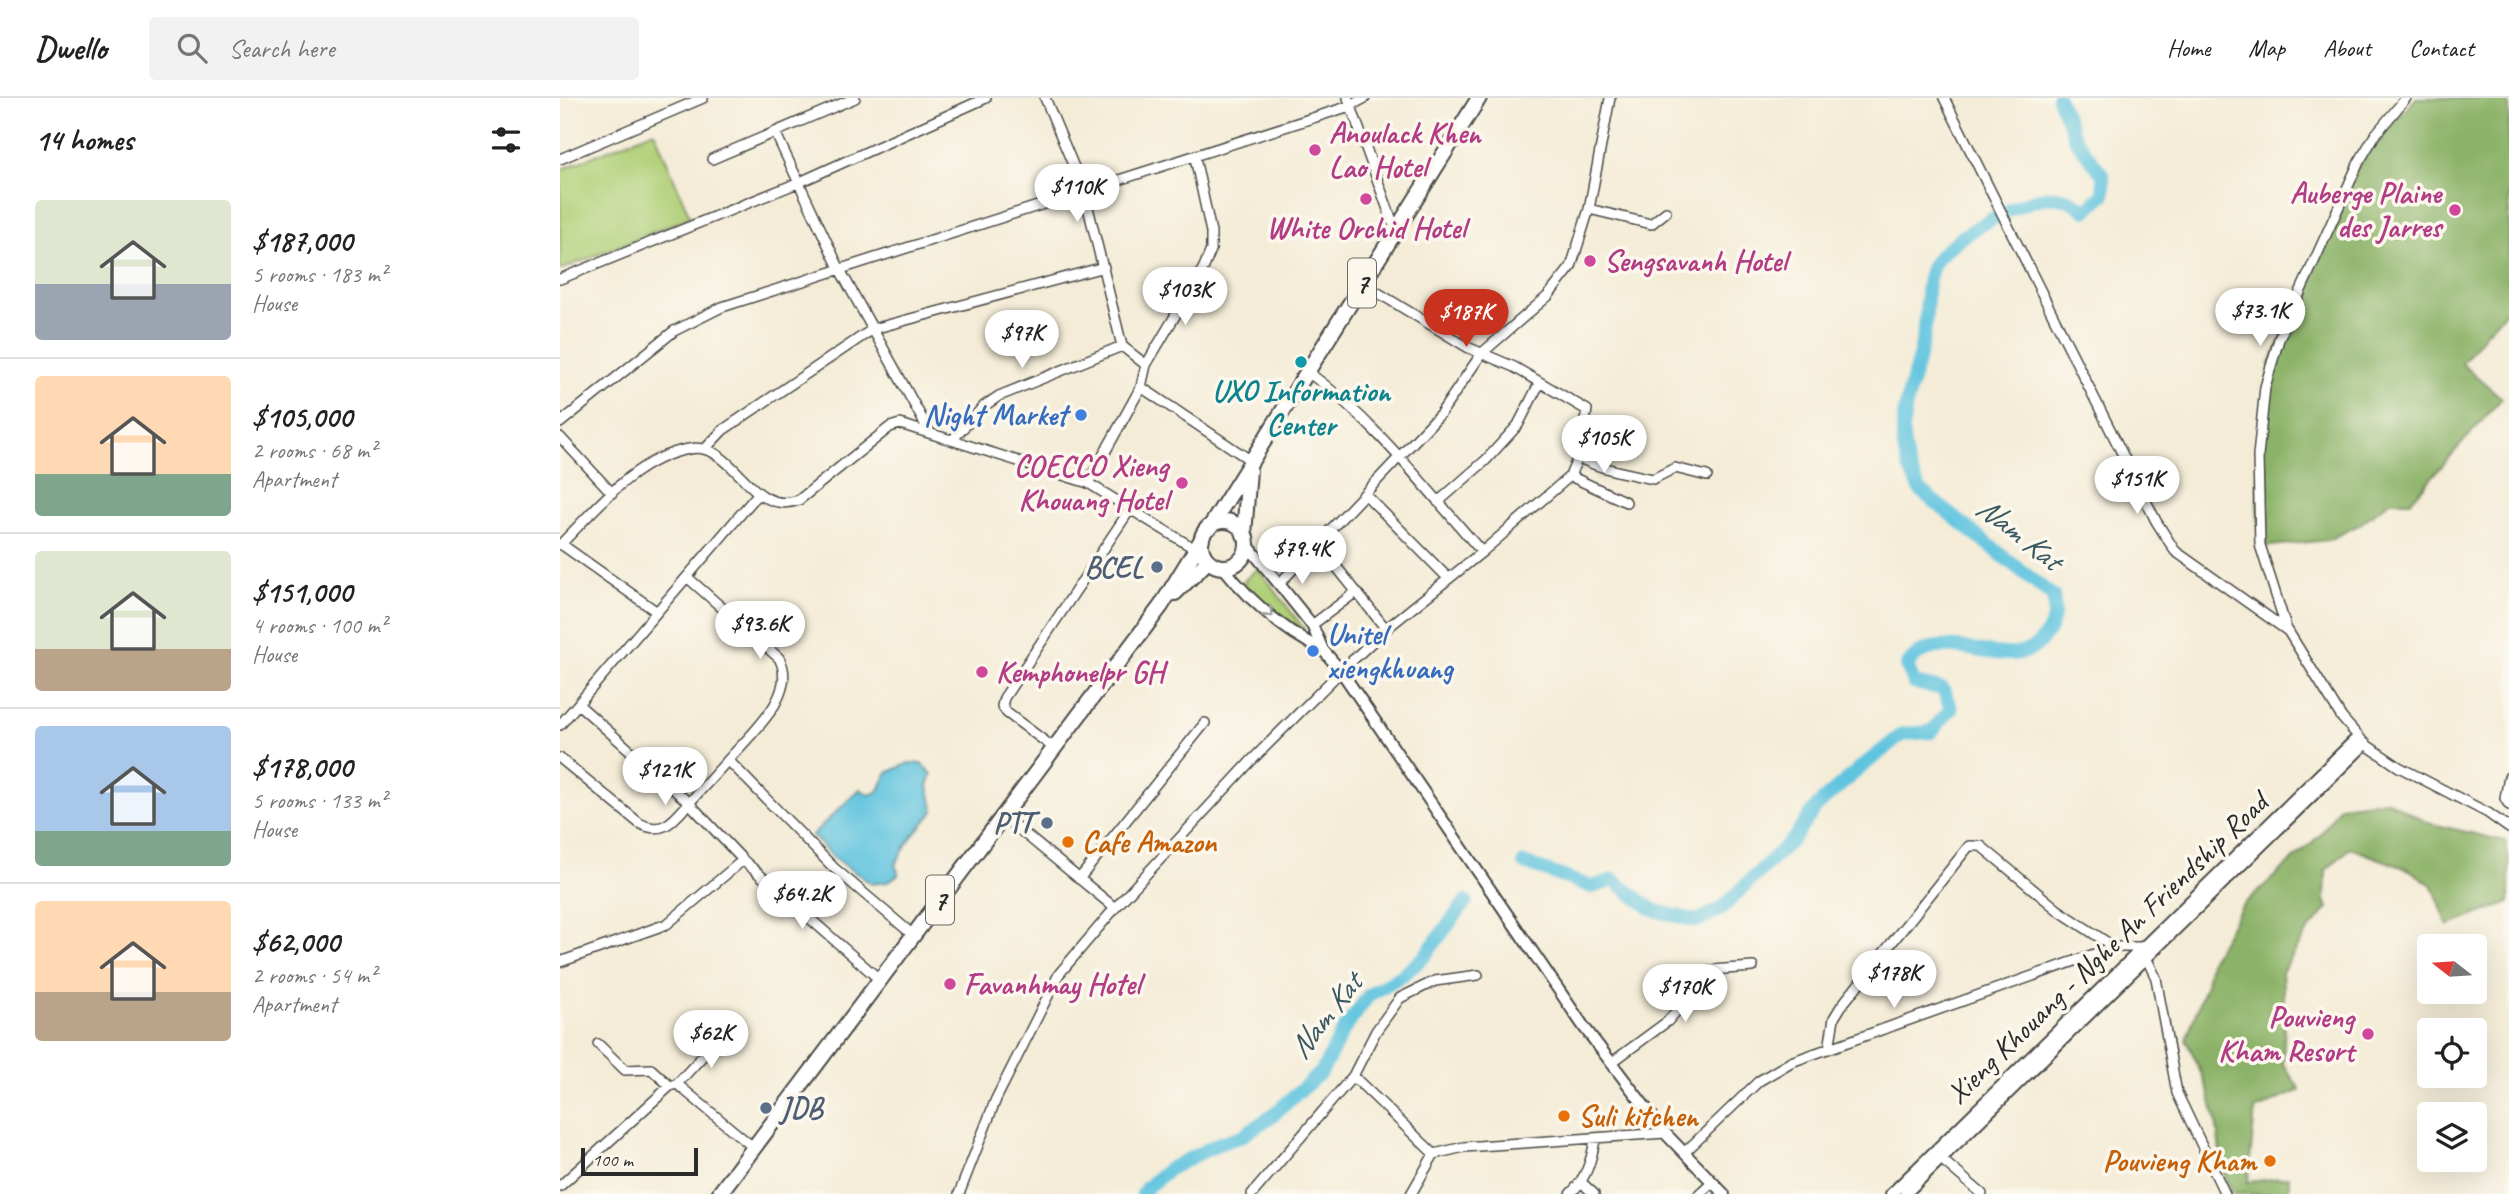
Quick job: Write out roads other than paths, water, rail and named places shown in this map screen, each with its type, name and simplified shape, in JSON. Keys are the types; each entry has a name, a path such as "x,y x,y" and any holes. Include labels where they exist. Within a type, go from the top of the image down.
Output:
{"highway":[{"name":"7","path":"719,1194 1161,606 1479,98"},
{"name":"7","path":"1245,539 1251,465"},
{"path":"1218,523 1238,525 1245,539 1242,558 1233,565 1223,567 1208,561 1202,548 1202,538 1218,523"},
{"name":"7","path":"1161,606 1208,561"}],"street":[{"path":"560,159 703,98"},
{"path":"712,159 855,98"},
{"path":"560,279 800,182 986,98"},
{"path":"1045,98 1084,191 1122,346 1146,365"},
{"path":"560,423 674,331 696,318 839,268 1195,158 1365,98"},
{"path":"1280,583 1319,545 1441,413 1482,353 1558,286 1571,267 1588,209 1610,98"},
{"path":"1944,98 2156,521 2175,551 2288,631"},
{"path":"2406,98 2375,135 2359,162 2279,339 2265,387 2258,456 2260,545 2288,631 2361,741 2399,767 2488,813 2509,828"},
{"path":"1349,102 1395,229"},
{"path":"775,132 839,268 930,432"},
{"path":"1088,484 1141,387 1146,365 1204,267 1211,250 1212,232 1195,158"},
{"path":"1588,209 1651,224 1666,212"},
{"path":"705,449 723,430 873,329 1104,267"},
{"path":"959,1194 996,1099 1047,994 1115,908 1251,761 1341,671 1386,629 1482,552 1570,476 1578,457 1587,410 1362,284"},
{"path":"952,440 984,406 999,396 1122,346"},
{"path":"1308,372 1338,394 1482,552"},
{"path":"1438,502 1486,460 1518,425 1539,384"},
{"path":"1141,387 1251,465"},
{"path":"657,612 561,544 612,493 658,459 690,448 705,449 716,454 758,494 787,504 799,500 890,427 910,425 1088,484 1132,508 1202,538"},
{"path":"560,437 612,493"},
{"path":"1578,457 1608,470 1633,472 1653,479 1675,468 1707,476"},
{"path":"1570,476 1626,502"},
{"path":"560,725 758,494"},
{"path":"1365,494 1447,578"},
{"path":"1054,748 1007,713 1002,706 1004,698 1132,508"},
{"path":"1245,539 1312,625 1323,650 1341,671 1611,1063 1665,1133 1724,1194"},
{"path":"1319,545 1386,629"},
{"path":"1223,567 1240,588 1296,636 1323,650"},
{"path":"560,758 639,823 652,830 662,829 769,714 785,676 784,666 779,658 687,577"},
{"path":"1312,625 1356,592"},
{"path":"578,704 689,803 743,860 880,980"},
{"path":"1079,879 1205,723"},
{"name":"Xieng Khouang - Nghe An Friendship Road","path":"1891,1194 2361,741"},
{"path":"728,760 834,868 914,935"},
{"path":"2509,777 2505,798 2509,806"},
{"path":"1003,816 1115,908"},
{"path":"1829,1049 1834,1018 1842,1005 1969,846 1982,846 2039,896 2113,947"},
{"path":"560,962 667,923 743,860"},
{"path":"1684,1153 1759,1081 1791,1062 2113,947 2144,951 2157,978 2177,1093 2225,1194"},
{"name":"Xieng Khouang - Nghe An Friendship Road","path":"1905,1194 2144,951"},
{"path":"1611,1063 1668,1021 1711,970 1753,967"},
{"path":"1252,1194 1279,1158 1353,1076 1376,1031 1400,998 1435,981 1478,975"},
{"path":"560,1186 674,1085 722,1035"},
{"path":"598,1044 625,1070 651,1069 754,1148"},
{"path":"1353,1076 1434,1154"},
{"path":"1411,1194 1434,1154 1464,1147 1595,1140 1665,1133"},
{"path":"1570,1194 1582,1182 1592,1160 1595,1140"},
{"path":"1940,1158 1982,1194"},
{"path":"1582,1182 1594,1194"},
{"path":"1699,1194 1712,1182"}],"water":[{"path":"909,763 921,764 932,774 928,786 934,811 910,839 895,865 899,874 887,882 872,884 833,857 812,835 860,789 869,795 878,792 887,773"}],"waterway":[{"name":"Nam Kat","path":"1524,863 1592,887 1613,880 1653,910 1697,921 1721,909 1793,839 1817,806 1860,768 1903,734 1931,732 1951,709 1943,689 1914,683 1907,666 1916,656 1938,647 2009,654 2023,652 2035,647 2045,636 2054,617 2053,596 1921,491 1910,469 1904,448 1903,428 1925,327 1929,279 1934,264 1941,255 1983,224 2030,202 2060,197 2085,211 2104,194 2103,175 2076,140 2058,98"},
{"name":"Nam Kat","path":"1143,1194 1147,1187 1169,1169 1220,1143 1242,1136 1272,1116 1322,1071 1343,1031 1369,995 1404,974 1424,957 1466,901"}],"place":[{"name":"Anoulack Khen Lao Hotel","path":"1315,150"},
{"name":"White Orchid Hotel","path":"1366,199"},
{"name":"Auberge Plaine des Jarres","path":"2455,210"},
{"name":"Sengsavanh Hotel","path":"1590,261"},
{"name":"UXO Information Center","path":"1301,362"},
{"name":"Night Market","path":"1081,415"},
{"name":"COECCO Xieng Khouang Hotel","path":"1182,483"},
{"name":"BCEL","path":"1157,567"},
{"name":"Unitel xiengkhuang","path":"1313,651"},
{"name":"Kemphonelpr GH","path":"982,672"},
{"name":"PTT","path":"1047,823"},
{"name":"Cafe Amazon","path":"1068,842"},
{"name":"Favanhmay Hotel","path":"950,984"},
{"name":"Pouvieng Kham Resort","path":"2368,1034"},
{"name":"JDB","path":"766,1108"},
{"name":"Suli kitchen","path":"1564,1116"},
{"name":"Pouvieng Kham","path":"2270,1161"}]}
